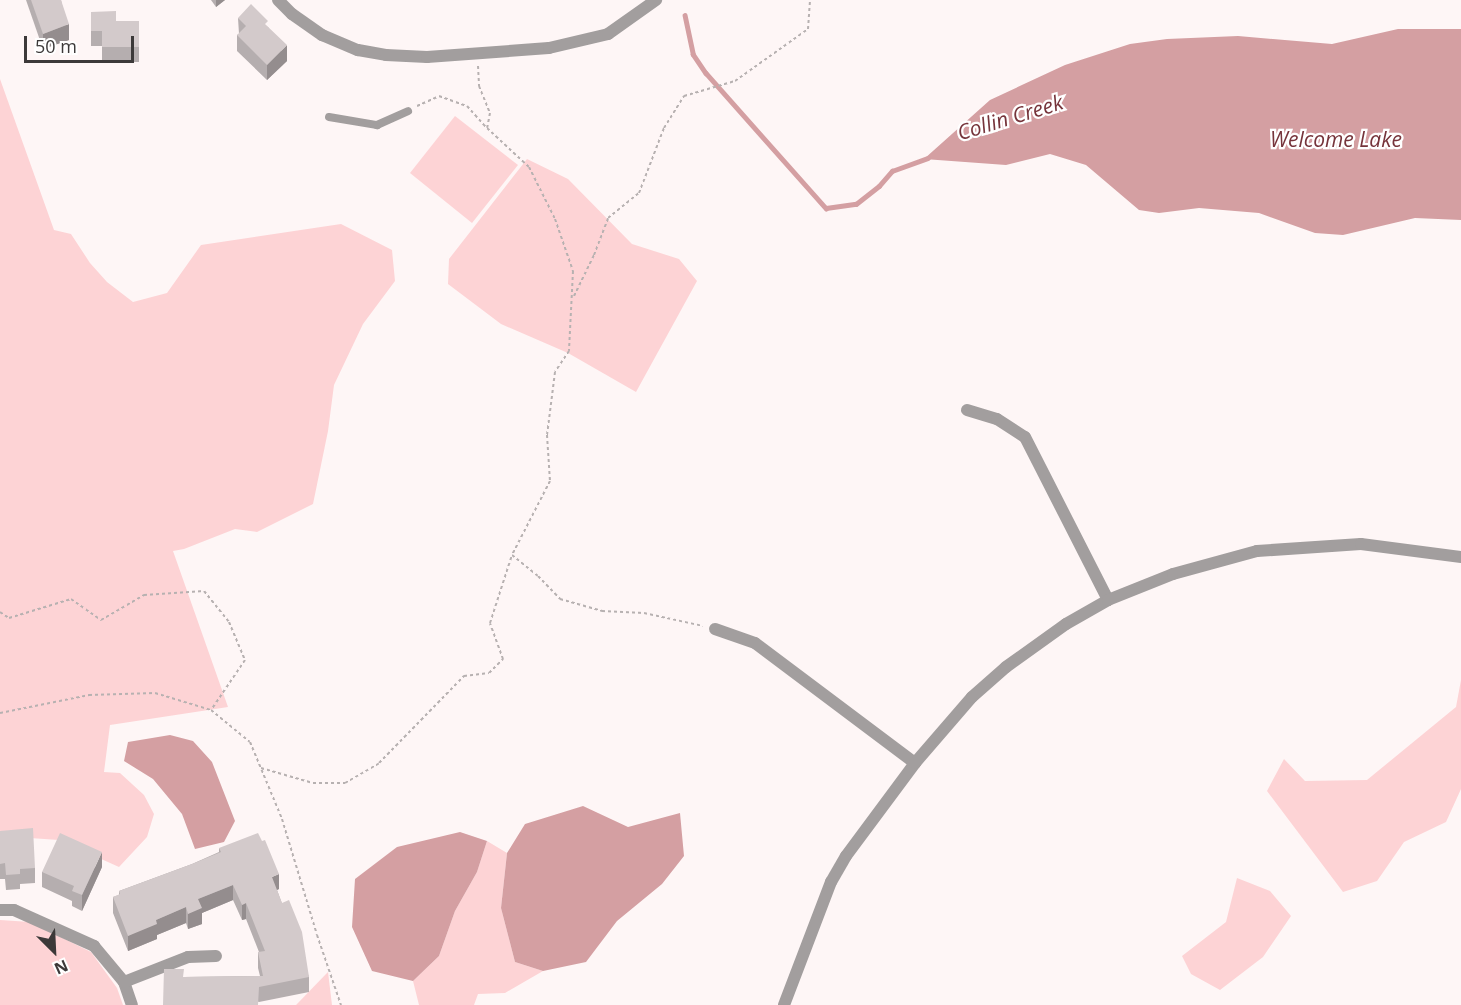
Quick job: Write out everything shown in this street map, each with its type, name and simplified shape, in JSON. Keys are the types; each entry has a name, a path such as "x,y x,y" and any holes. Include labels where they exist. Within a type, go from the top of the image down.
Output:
{"street":[{"path":"279,0 292,14 322,35 358,50 417,57 549,48 608,34 656,0"},
{"path":"967,410 997,419 1025,437 1108,600"},
{"path":"784,1005 831,882 846,856 945,725 1006,667 1066,624 1108,600 1173,574 1257,551 1361,544 1423,550 1461,557"},
{"path":"715,629 755,643 915,763"},
{"path":"0,910 14,910 94,946 124,982 132,1005"},
{"path":"124,982 188,957 216,956"}],"lane":[{"path":"329,117 376,125 408,111"}],"path":[{"path":"573,298 594,255 608,218 639,193 664,128 684,96 735,81 808,29 810,0"},
{"path":"477,54 479,86 490,113 487,128"},
{"path":"261,768 313,783 345,783 379,763 464,676 489,673 503,659 490,622 512,555 550,481 547,435 555,372 569,351 573,298 573,271 555,219 529,167 467,106 439,96 408,111"},
{"path":"512,555 538,576 560,599 602,611 644,613 715,629"},
{"path":"0,612 9,618 71,599 101,620 144,595 204,591 229,622 245,660 211,710"},
{"path":"0,713 88,696 155,693 211,710 250,741 282,819 341,1005"}],"shaded area":[{"path":"0,79 54,230 71,234 90,263 107,282 133,302 167,293 201,245 341,224 392,250 395,281 363,324 334,385 328,431 313,504 257,532 235,529 173,551 228,707 110,725 104,772 120,773 144,795 154,814 147,837 119,867 59,840 0,836"},
{"path":"455,116 518,165 472,223 410,173"},
{"path":"527,159 568,179 632,244 679,259 697,281 636,392 568,353 501,324 448,284 449,259"},
{"path":"1461,680 1461,789 1446,822 1404,842 1377,881 1343,892 1267,791 1284,759 1305,781 1367,780 1456,707"},
{"path":"487,841 507,853 501,908 515,962 543,971 505,993 478,994 474,1005 419,1005 413,981 439,956 455,911 477,872"},
{"path":"1237,878 1270,891 1291,916 1263,957 1220,990 1191,974 1182,956 1226,922"},
{"path":"0,920 30,922 91,952 117,988 123,1005 0,1005"},
{"path":"328,972 332,1005 296,1005"}],"water":[{"name":"Welcome Lake","path":"1398,29 1461,29 1461,220 1415,218 1343,235 1315,233 1259,213 1199,208 1159,213 1139,210 1086,165 1050,154 1006,165 924,159 990,100 1065,65 1130,44 1167,39 1238,36 1332,44"},
{"path":"170,735 193,741 212,762 235,821 224,842 195,849 182,814 153,779 124,761 128,742"},
{"path":"583,806 628,827 680,813 684,856 662,884 617,921 586,962 543,971 515,962 501,908 507,853 525,824"},
{"path":"460,832 487,841 477,872 455,911 439,956 413,981 372,971 352,927 355,879 397,847"}],"building":[{"path":"31,0 61,0 69,24 43,34"},
{"path":"251,4 268,21 265,24 287,45 267,65 237,35 246,26 238,18"},
{"path":"116,11 116,21 139,21 139,47 102,47 102,31 91,31 91,12"},
{"path":"33,828 35,868 20,869 20,874 6,875 5,863 0,864 0,831"},
{"path":"60,833 102,852 82,895 72,891 74,886 42,872"},
{"path":"258,833 262,841 265,840 279,874 272,877 282,903 289,900 302,932 309,977 259,987 258,1005 163,1005 164,969 184,969 183,977 263,976 258,952 265,951 246,903 242,905 233,885 198,899 202,908 188,914 186,907 156,920 157,924 128,936 113,897 120,894 119,891 221,852 219,848"}],"waterway":[{"name":"Collin Creek","path":"685,15 693,54 706,73 826,208 856,204 879,186 892,171 928,158"}]}
